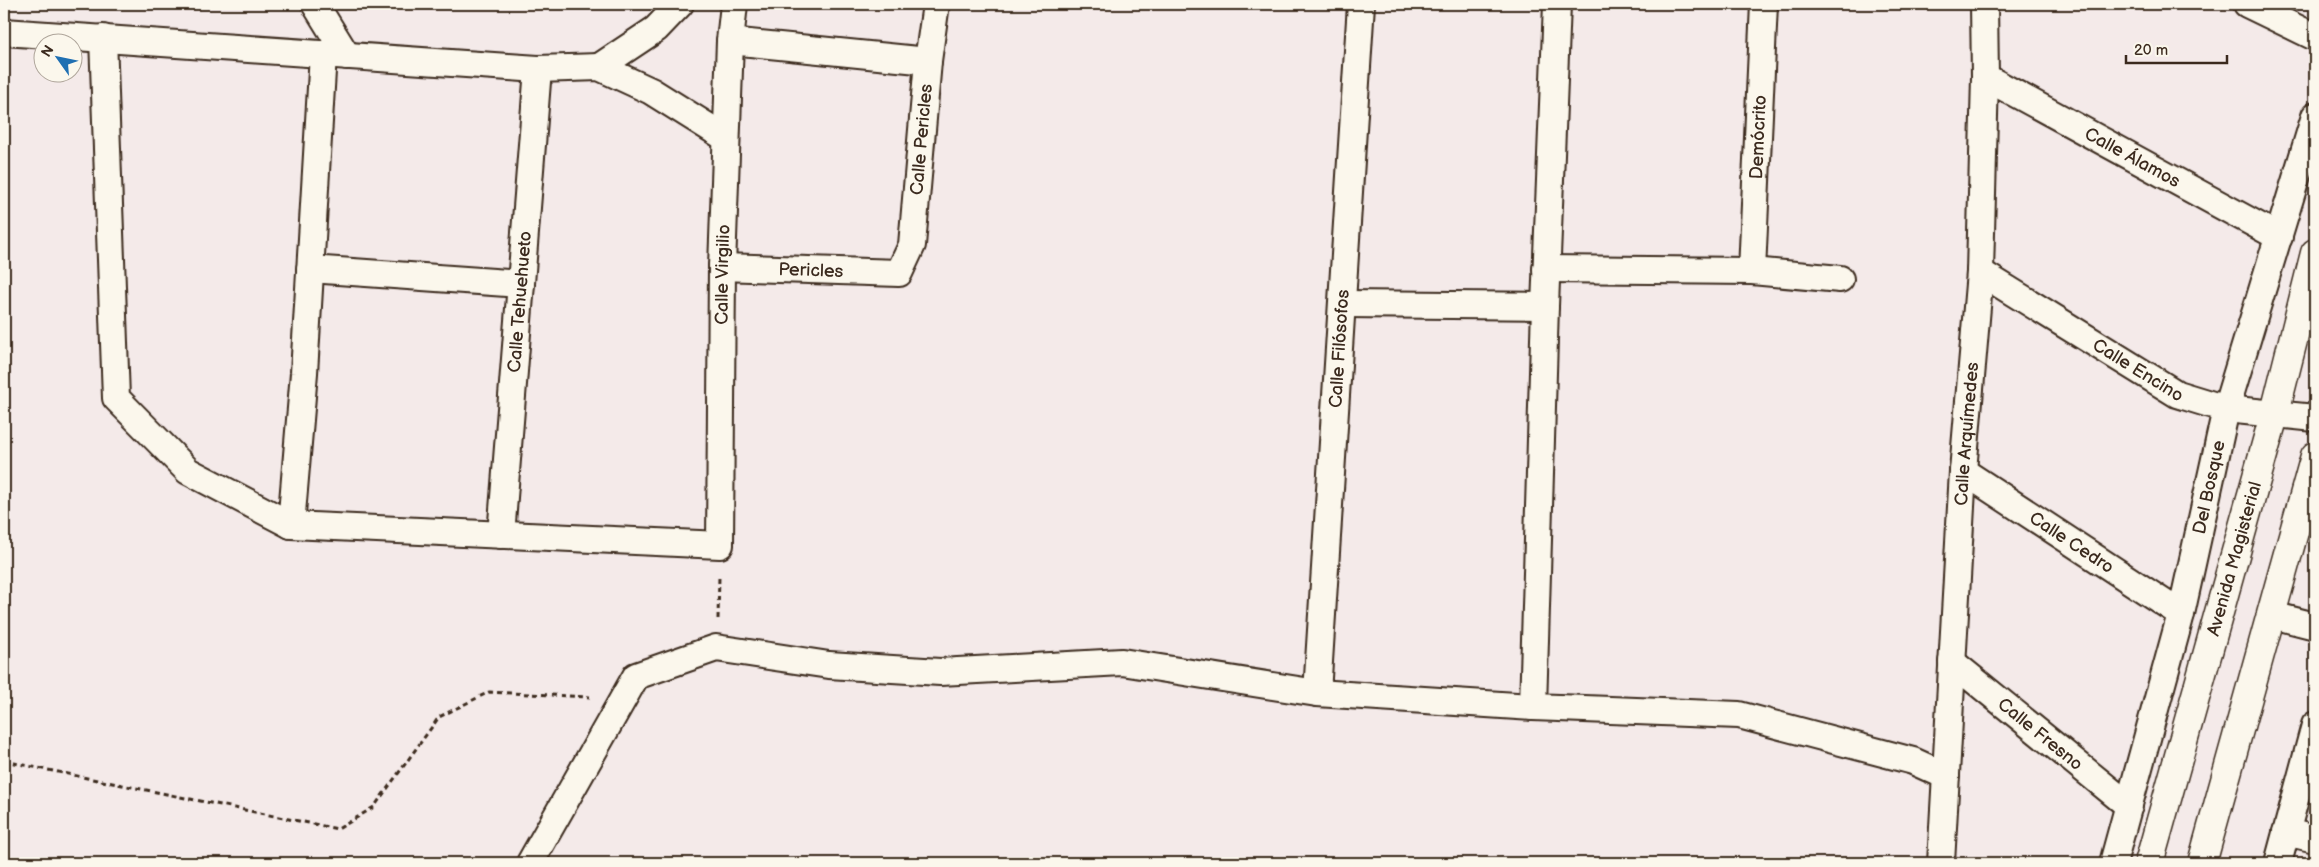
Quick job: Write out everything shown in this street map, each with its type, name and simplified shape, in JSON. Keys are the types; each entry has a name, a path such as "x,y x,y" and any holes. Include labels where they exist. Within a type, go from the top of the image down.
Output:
{"main road":[{"name":"Avenida Magisterial","path":"2150,863 2274,412 2315,253"},
{"path":"2202,863 2315,456"}],"street":[{"path":"291,525 310,269 335,55 316,4"},
{"path":"599,68 656,29 680,4"},
{"name":"Calle Virgilio","path":"720,545 722,266 730,41 734,4"},
{"name":"Calle Pericles","path":"900,273 912,245 928,61 936,4"},
{"name":"Calle Filósofos","path":"1317,693 1344,304 1361,4"},
{"path":"1533,707 1546,270 1557,4"},
{"name":"Demócrito","path":"1752,270 1764,4"},
{"name":"Calle Arquímedes","path":"1941,863 1963,471 1980,272 1985,77 1984,4"},
{"path":"2247,4 2315,38"},
{"path":"4,32 538,69 599,68 652,91 726,138"},
{"path":"103,38 116,398 188,470 291,525 720,545"},
{"path":"730,41 928,61"},
{"name":"Calle Tehuehueto","path":"501,535 538,69"},
{"name":"Calle Álamos","path":"1985,77 2279,237"},
{"name":"Del Bosque","path":"2113,863 2181,614 2226,409 2315,116"},
{"name":"Pericles","path":"722,266 900,273"},
{"path":"310,269 521,284"},
{"path":"1546,270 1752,270 1840,279"},
{"name":"Calle Encino","path":"1980,272 2177,394 2226,409 2274,412 2315,418"},
{"path":"1344,304 1545,306"},
{"name":"Calle Cedro","path":"1963,471 2181,614"},
{"path":"2272,615 2315,626"},
{"path":"530,863 636,676 716,648 830,665 940,672 1122,662 1317,693 1533,707 1739,715 1913,761 1946,776"},
{"name":"Calle Fresno","path":"1952,662 2129,806"},
{"path":"2278,863 2315,725"},
{"path":"2286,832 2315,839"}],"path":[{"path":"716,648 720,545"},
{"path":"4,761 338,829 374,807 439,717 489,692 588,698 636,676"}]}
